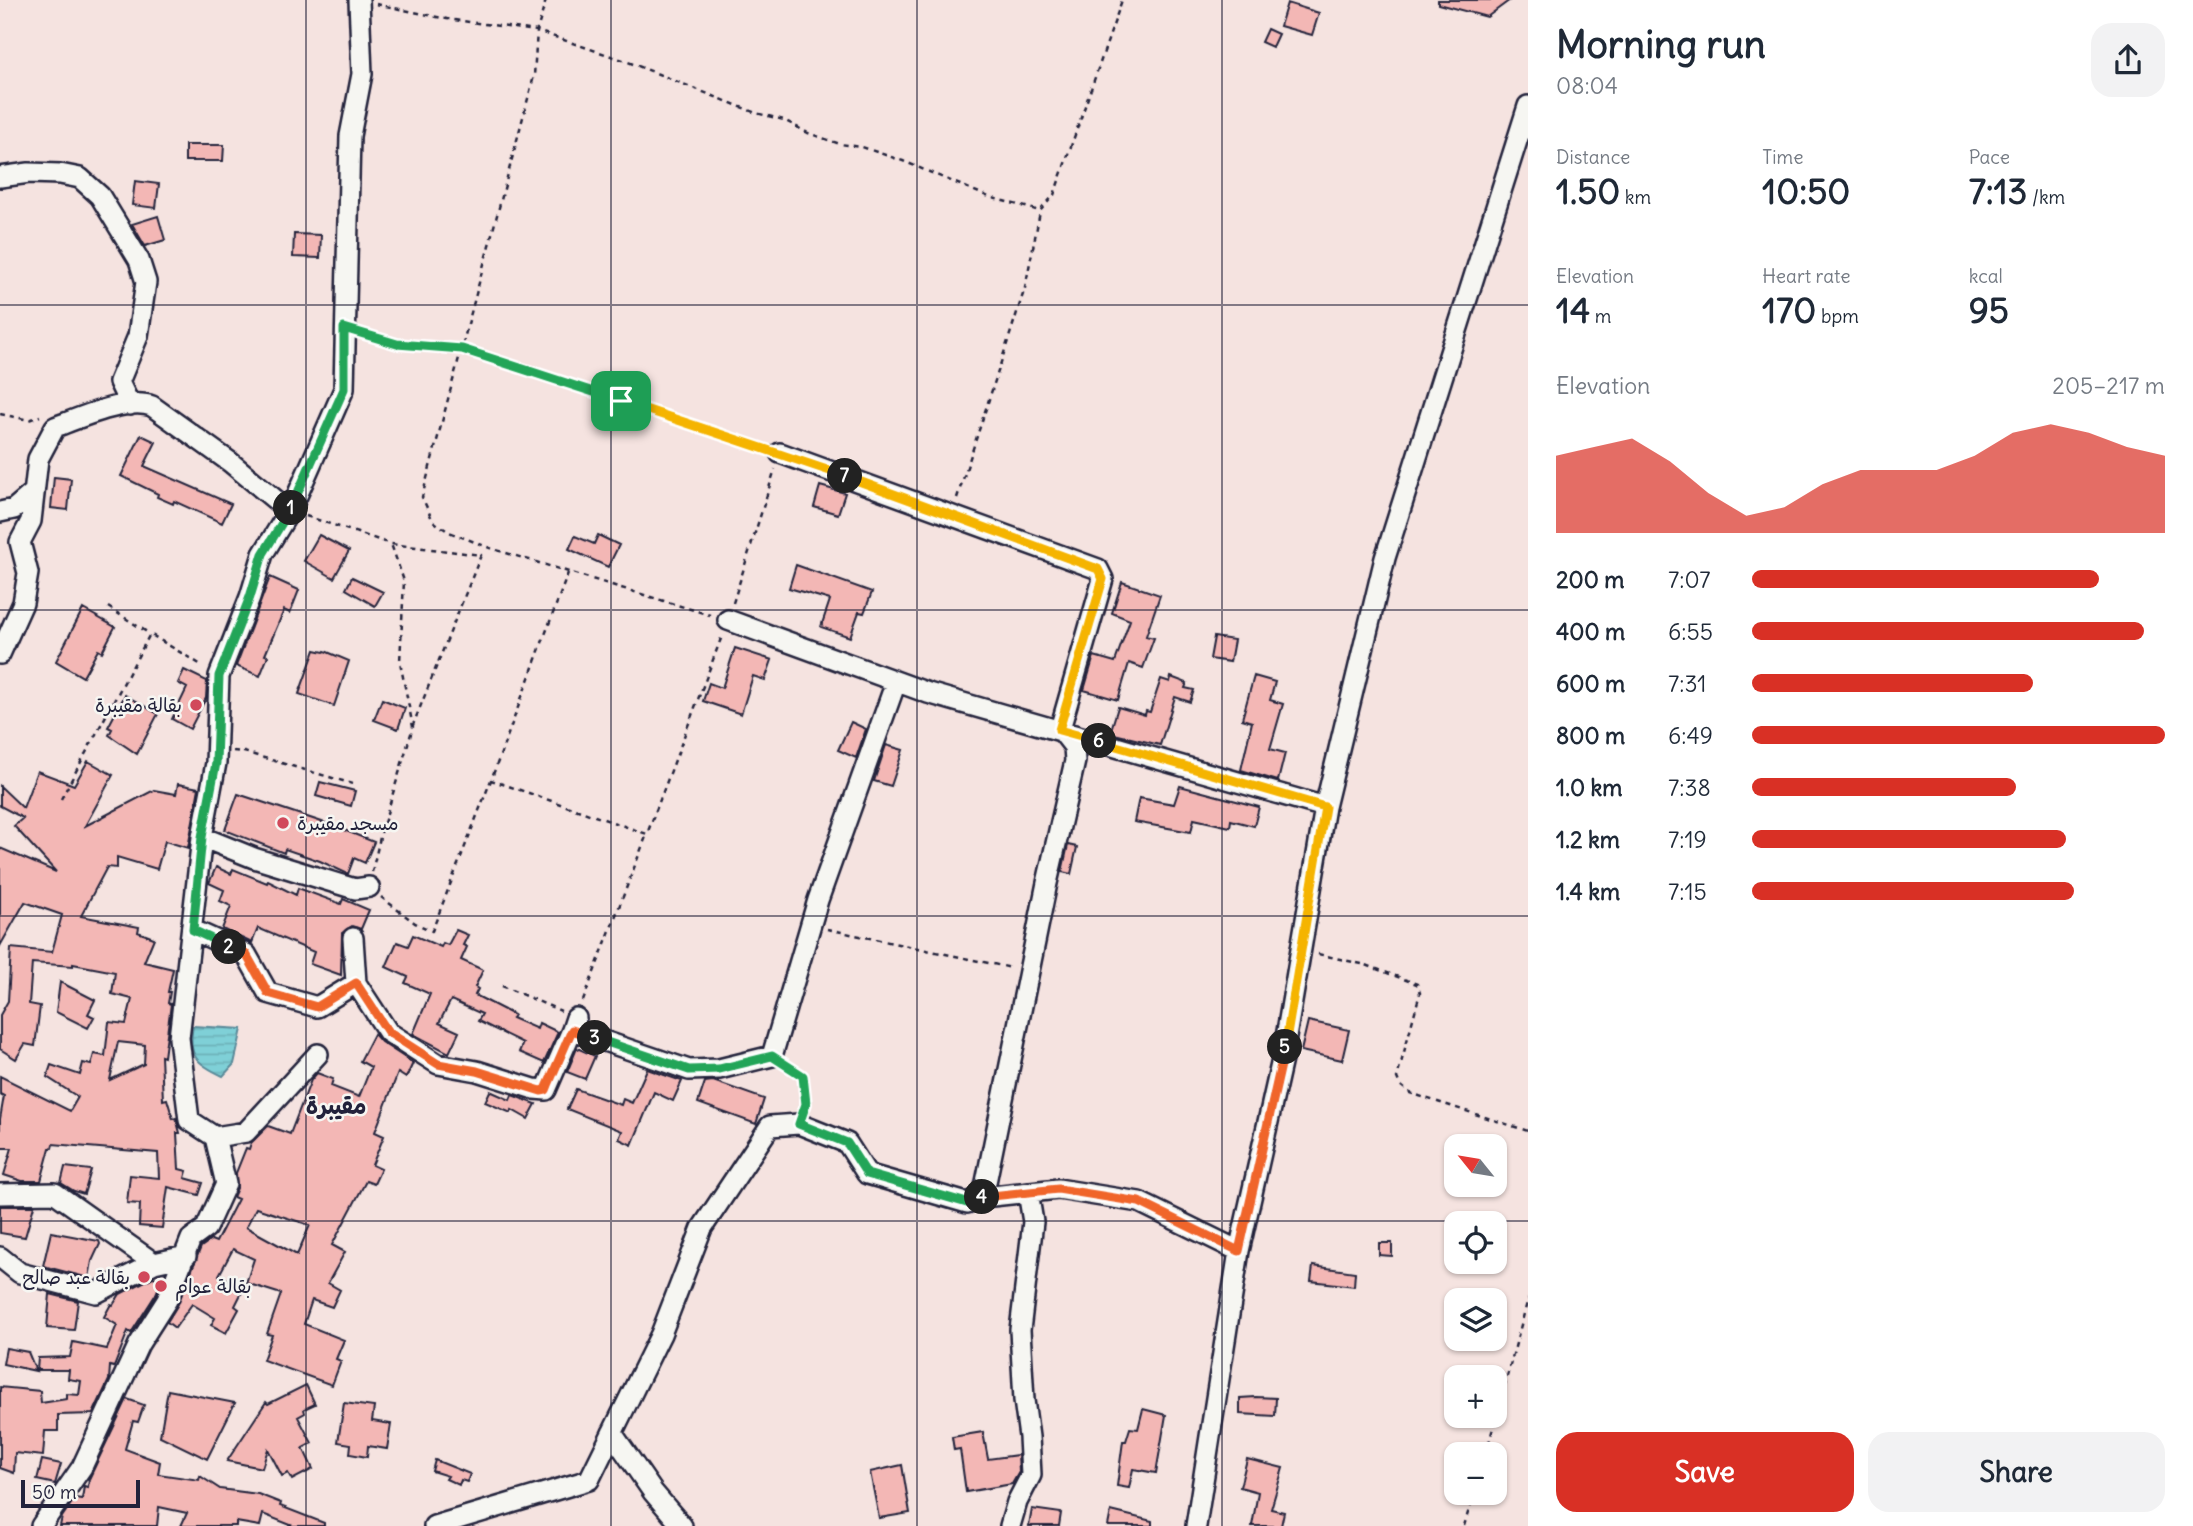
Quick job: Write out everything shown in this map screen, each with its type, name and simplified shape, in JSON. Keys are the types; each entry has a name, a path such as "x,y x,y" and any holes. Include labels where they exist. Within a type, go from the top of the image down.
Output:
{"street":[{"path":"318,1054 246,1132 215,1137 189,1120 179,1038 202,837 216,750 219,676 250,597 263,554 289,511 344,389 350,136 362,74 359,0"},
{"path":"1196,1526 1239,1251 1283,1055 1325,807 1385,558 1528,106"},
{"path":"0,177 29,173 80,178 100,196 139,260 146,282 138,336 119,382 130,405"},
{"path":"0,654 23,603 28,573 20,542 31,521 38,459 55,428 95,411 142,402 152,406 230,462 289,511"},
{"path":"780,453 1098,569 1103,579 1059,730"},
{"path":"0,512 15,509 34,492"},
{"path":"728,621 896,682 1325,807"},
{"path":"353,938 356,983 388,1032 438,1064 477,1071 541,1091 546,1090 574,1024 689,1070 719,1069 772,1056 811,925 861,775 896,682"},
{"path":"983,1197 1029,968 1075,761 1074,747 1059,730"},
{"path":"202,837 254,858 355,889 369,887"},
{"path":"193,930 246,954 268,993 317,1007 356,983"},
{"path":"434,1526 589,1480 662,1334 702,1228 769,1126 799,1124 847,1143 867,1174 967,1203 983,1197 1058,1189 1139,1202 1239,1251"},
{"path":"41,1526 82,1467 139,1344 167,1300 191,1240 206,1228 226,1184 215,1137"},
{"path":"1010,1526 1017,1502 1031,1475 1020,1330 1033,1222 1028,1192"},
{"path":"0,1194 55,1193 154,1263"},
{"path":"0,1273 20,1273 96,1293 154,1263 186,1256"},
{"path":"0,1257 20,1273"},
{"path":"612,1433 653,1492 681,1526"}],"path":[{"path":"359,0 447,19 537,31 623,60 756,113 784,120 808,133 840,144 862,147 989,197 1040,211"},
{"path":"546,0 537,31 534,76 422,497 433,521 449,532 489,548 728,621"},
{"path":"952,514 1025,288 1040,211 1054,195 1122,0"},
{"path":"344,328 397,344 462,349 780,453 728,621 574,1024 502,986"},
{"path":"289,511 391,544 481,555 412,727 380,833 369,887 415,923 432,931 569,573"},
{"path":"391,544 404,581 400,662 412,727"},
{"path":"108,607 219,676"},
{"path":"61,799 150,634"},
{"path":"216,750 244,752 353,784"},
{"path":"491,780 647,834"},
{"path":"811,925 862,938 1018,969 1029,968"},
{"path":"1301,950 1366,965 1417,984 1420,993 1397,1078 1401,1085 1410,1093 1528,1131"},
{"path":"772,1056 803,1076 806,1104 799,1124"},
{"path":"1489,1442 1528,1299"},
{"path":"1464,1526 1470,1505"}],"water":[{"path":"193,1026 242,1029 234,1064 223,1076 196,1058 192,1045"}],"building":[{"path":"1438,0 1510,0 1487,17 1438,4"},
{"path":"1287,3 1319,13 1312,35 1280,26"},
{"path":"1267,29 1278,34 1272,47 1261,42"},
{"path":"185,145 224,145 223,161 185,161"},
{"path":"135,181 159,184 156,208 132,205"},
{"path":"158,216 165,240 145,246 132,224"},
{"path":"294,234 321,235 320,258 293,257"},
{"path":"141,435 156,442 144,466 231,504 222,523 174,501 173,504 157,497 158,494 121,476"},
{"path":"54,477 71,479 68,510 51,508"},
{"path":"820,486 845,493 838,514 814,507"},
{"path":"319,535 349,551 334,578 304,561"},
{"path":"598,535 619,545 608,567 569,549 575,536 594,544"},
{"path":"796,565 872,592 864,613 859,612 850,637 821,627 830,600 789,588"},
{"path":"270,577 299,590 290,613 284,610 265,655 268,656 260,676 236,666"},
{"path":"352,577 383,592 375,606 346,589"},
{"path":"1122,582 1160,595 1146,636 1154,638 1143,668 1129,663 1118,700 1084,690 1094,656 1115,662 1130,620 1112,613"},
{"path":"83,609 115,627 102,652 98,650 83,677 56,661"},
{"path":"1214,637 1234,640 1230,662 1210,659"},
{"path":"735,648 772,660 765,680 753,676 741,714 703,701 709,683 722,688"},
{"path":"315,650 325,651 349,661 334,706 299,694"},
{"path":"184,670 207,681 206,698 190,729 172,719 187,688 178,683"},
{"path":"1254,676 1275,682 1270,700 1283,704 1270,749 1285,753 1278,781 1241,770 1252,722 1242,719"},
{"path":"1171,677 1187,683 1185,688 1194,690 1190,702 1175,697 1160,745 1110,733 1118,707 1145,715 1146,711 1150,712 1161,679 1170,682"},
{"path":"125,695 158,714 137,754 109,735 112,729 108,727"},
{"path":"382,699 405,708 398,729 374,720"},
{"path":"851,722 866,729 856,758 838,750"},
{"path":"886,745 903,750 891,786 874,781"},
{"path":"88,761 113,775 85,826 154,790 176,794 178,784 199,788 188,848 165,841 157,869 117,857 117,868 107,867 81,916 139,927 138,932 154,938 144,962 173,969 168,992 168,1003 171,1004 164,1057 161,1056 163,1100 167,1099 180,1133 177,1133 179,1169 187,1171 185,1178 203,1183 199,1195 168,1187 162,1228 139,1226 140,1204 127,1203 130,1175 159,1178 158,1153 53,1144 41,1181 22,1181 4,1175 12,1148 0,1148 0,1119 4,1096 0,1094 0,1076 70,1111 78,1097 47,1077 51,1065 80,1075 83,1063 91,1065 94,1054 105,1056 109,1022 126,1024 132,999 112,994 115,972 73,964 32,963 29,1004 40,1006 35,1046 25,1044 16,1059 0,1049 0,1015 8,1001 11,948 52,952 62,915 25,902 0,946 0,848 56,872 14,826 23,818 0,806 0,786 23,808 37,771 74,785","holes":["118,1042 145,1045 144,1064 110,1080"]},
{"path":"320,782 355,791 351,806 316,796"},
{"path":"1180,786 1259,807 1254,826 1231,820 1230,827 1194,819 1191,832 1134,822 1139,798 1174,804"},
{"path":"238,794 374,842 365,863 354,858 348,874 320,861 285,849 284,853 225,830"},
{"path":"1068,845 1077,847 1071,874 1062,872"},
{"path":"216,867 231,874 233,869 267,883 268,881 296,895 298,888 341,904 343,899 369,910 361,929 352,926 342,933 341,975 310,964 314,952 258,928 252,943 222,929 231,906 220,901 224,890 209,883"},
{"path":"456,930 468,935 463,945 467,947 461,960 483,970 475,987 478,989 475,995 514,1015 512,1018 537,1029 539,1023 558,1032 544,1063 519,1052 523,1043 478,1021 482,1014 451,1000 439,1023 459,1032 449,1053 413,1034 430,994 405,983 408,977 386,967 397,942 408,946 413,935 441,947 443,943 448,945"},
{"path":"60,982 95,1000 88,1014 94,1017 88,1028 56,1012"},
{"path":"1308,1021 1349,1030 1342,1060 1301,1051"},
{"path":"374,1034 381,1042 413,1063 406,1078 398,1073 375,1132 384,1136 372,1165 381,1169 374,1184 366,1181 332,1245 345,1252 328,1283 340,1290 332,1307 312,1300 304,1324 344,1340 336,1359 341,1361 332,1385 263,1360 272,1335 267,1334 281,1294 246,1283 254,1259 233,1249 219,1275 244,1288 235,1306 239,1309 226,1333 211,1325 215,1318 192,1304 175,1328 167,1322 178,1304 201,1247 211,1240 216,1242 238,1199 233,1197 237,1188 236,1173 246,1148 249,1149 251,1143 268,1126 290,1134 311,1080 317,1073 333,1079 331,1086 359,1097 371,1067 360,1061","holes":["256,1208 310,1225 297,1255 246,1227"]},
{"path":"577,1048 595,1056 585,1079 567,1072"},
{"path":"647,1069 682,1081 673,1101 654,1092 632,1145 619,1139 622,1131 567,1109 576,1089 621,1105 623,1099 632,1103"},
{"path":"713,1081 764,1099 756,1124 698,1103 705,1082"},
{"path":"490,1091 510,1100 512,1095 536,1104 528,1119 512,1110 511,1113 485,1102"},
{"path":"65,1167 91,1170 84,1194 61,1183"},
{"path":"0,1206 34,1206 25,1237 0,1233"},
{"path":"51,1232 99,1241 89,1278 43,1266"},
{"path":"1379,1243 1392,1243 1392,1256 1379,1255"},
{"path":"1313,1266 1355,1272 1354,1286 1311,1281"},
{"path":"153,1277 162,1280 156,1294 131,1333 128,1331 114,1367 110,1366 109,1380 93,1414 58,1415 58,1431 45,1431 43,1456 15,1453 14,1473 0,1468 0,1387 40,1391 41,1403 67,1399 67,1394 79,1395 81,1381 68,1379 69,1370 37,1370 38,1358 70,1357 73,1342 107,1349 117,1325 104,1317 111,1304 113,1305 120,1294"},
{"path":"50,1294 78,1301 74,1330 47,1328"},
{"path":"6,1348 28,1352 36,1371 3,1364"},
{"path":"306,1385 315,1404 304,1409 305,1413 298,1417 312,1443 303,1448 313,1469 292,1480 288,1473 282,1476 268,1449 262,1468 227,1461 266,1402 268,1404"},
{"path":"168,1390 235,1403 207,1459 160,1436"},
{"path":"1240,1398 1276,1398 1275,1416 1240,1414"},
{"path":"127,1399 144,1405 138,1422 133,1421 125,1449 160,1462 158,1474 199,1480 200,1476 220,1489 258,1494 281,1503 280,1506 324,1523 324,1526 293,1526 263,1514 260,1526 236,1522 236,1526 181,1526 187,1513 159,1507 157,1526 60,1526 62,1517 75,1498 82,1499 84,1486 88,1487 89,1479"},
{"path":"344,1403 374,1407 372,1421 391,1424 387,1449 368,1446 367,1457 350,1454 351,1444 338,1442"},
{"path":"1143,1409 1166,1415 1156,1473 1133,1469 1129,1488 1117,1486 1123,1441 1126,1441 1130,1428 1138,1429"},
{"path":"983,1432 988,1459 1018,1455 1019,1472 1012,1484 966,1492 960,1449 954,1450 952,1437"},
{"path":"1247,1459 1283,1468 1271,1509 1284,1512 1281,1526 1252,1526 1258,1492 1240,1487"},
{"path":"42,1460 61,1464 55,1484 37,1480"},
{"path":"435,1460 470,1474 467,1482 461,1480 459,1485 446,1479 448,1476 432,1471"},
{"path":"902,1465 910,1513 879,1518 870,1472"},
{"path":"1032,1509 1061,1513 1059,1526 1029,1526"},
{"path":"1111,1511 1152,1521 1152,1526 1108,1526"}],"place":[{"name":"بقالة مقيبرة","path":"196,705"},
{"name":"مسجد مقيبرة","path":"283,823"},
{"name":"بقالة عبد صالح","path":"144,1277"},
{"name":"بقالة عوام","path":"161,1286"}],"district":[{"name":"مقيبرة","path":"336,1105"}],"route":[{"path":"344,328 397,344 462,349 621,401 780,453 1098,569 1103,579 1059,730 1325,807 1283,1055 1239,1251 1139,1202 1058,1189 983,1197 967,1203 867,1174 847,1143 799,1124 806,1104 803,1076 772,1056 719,1069 689,1070 572,1030 546,1090 541,1091 477,1071 438,1064 388,1032 356,983 317,1007 268,993 246,954 193,930 202,837 216,763 219,676 250,597 263,554 293,505 344,389 344,328"}]}
